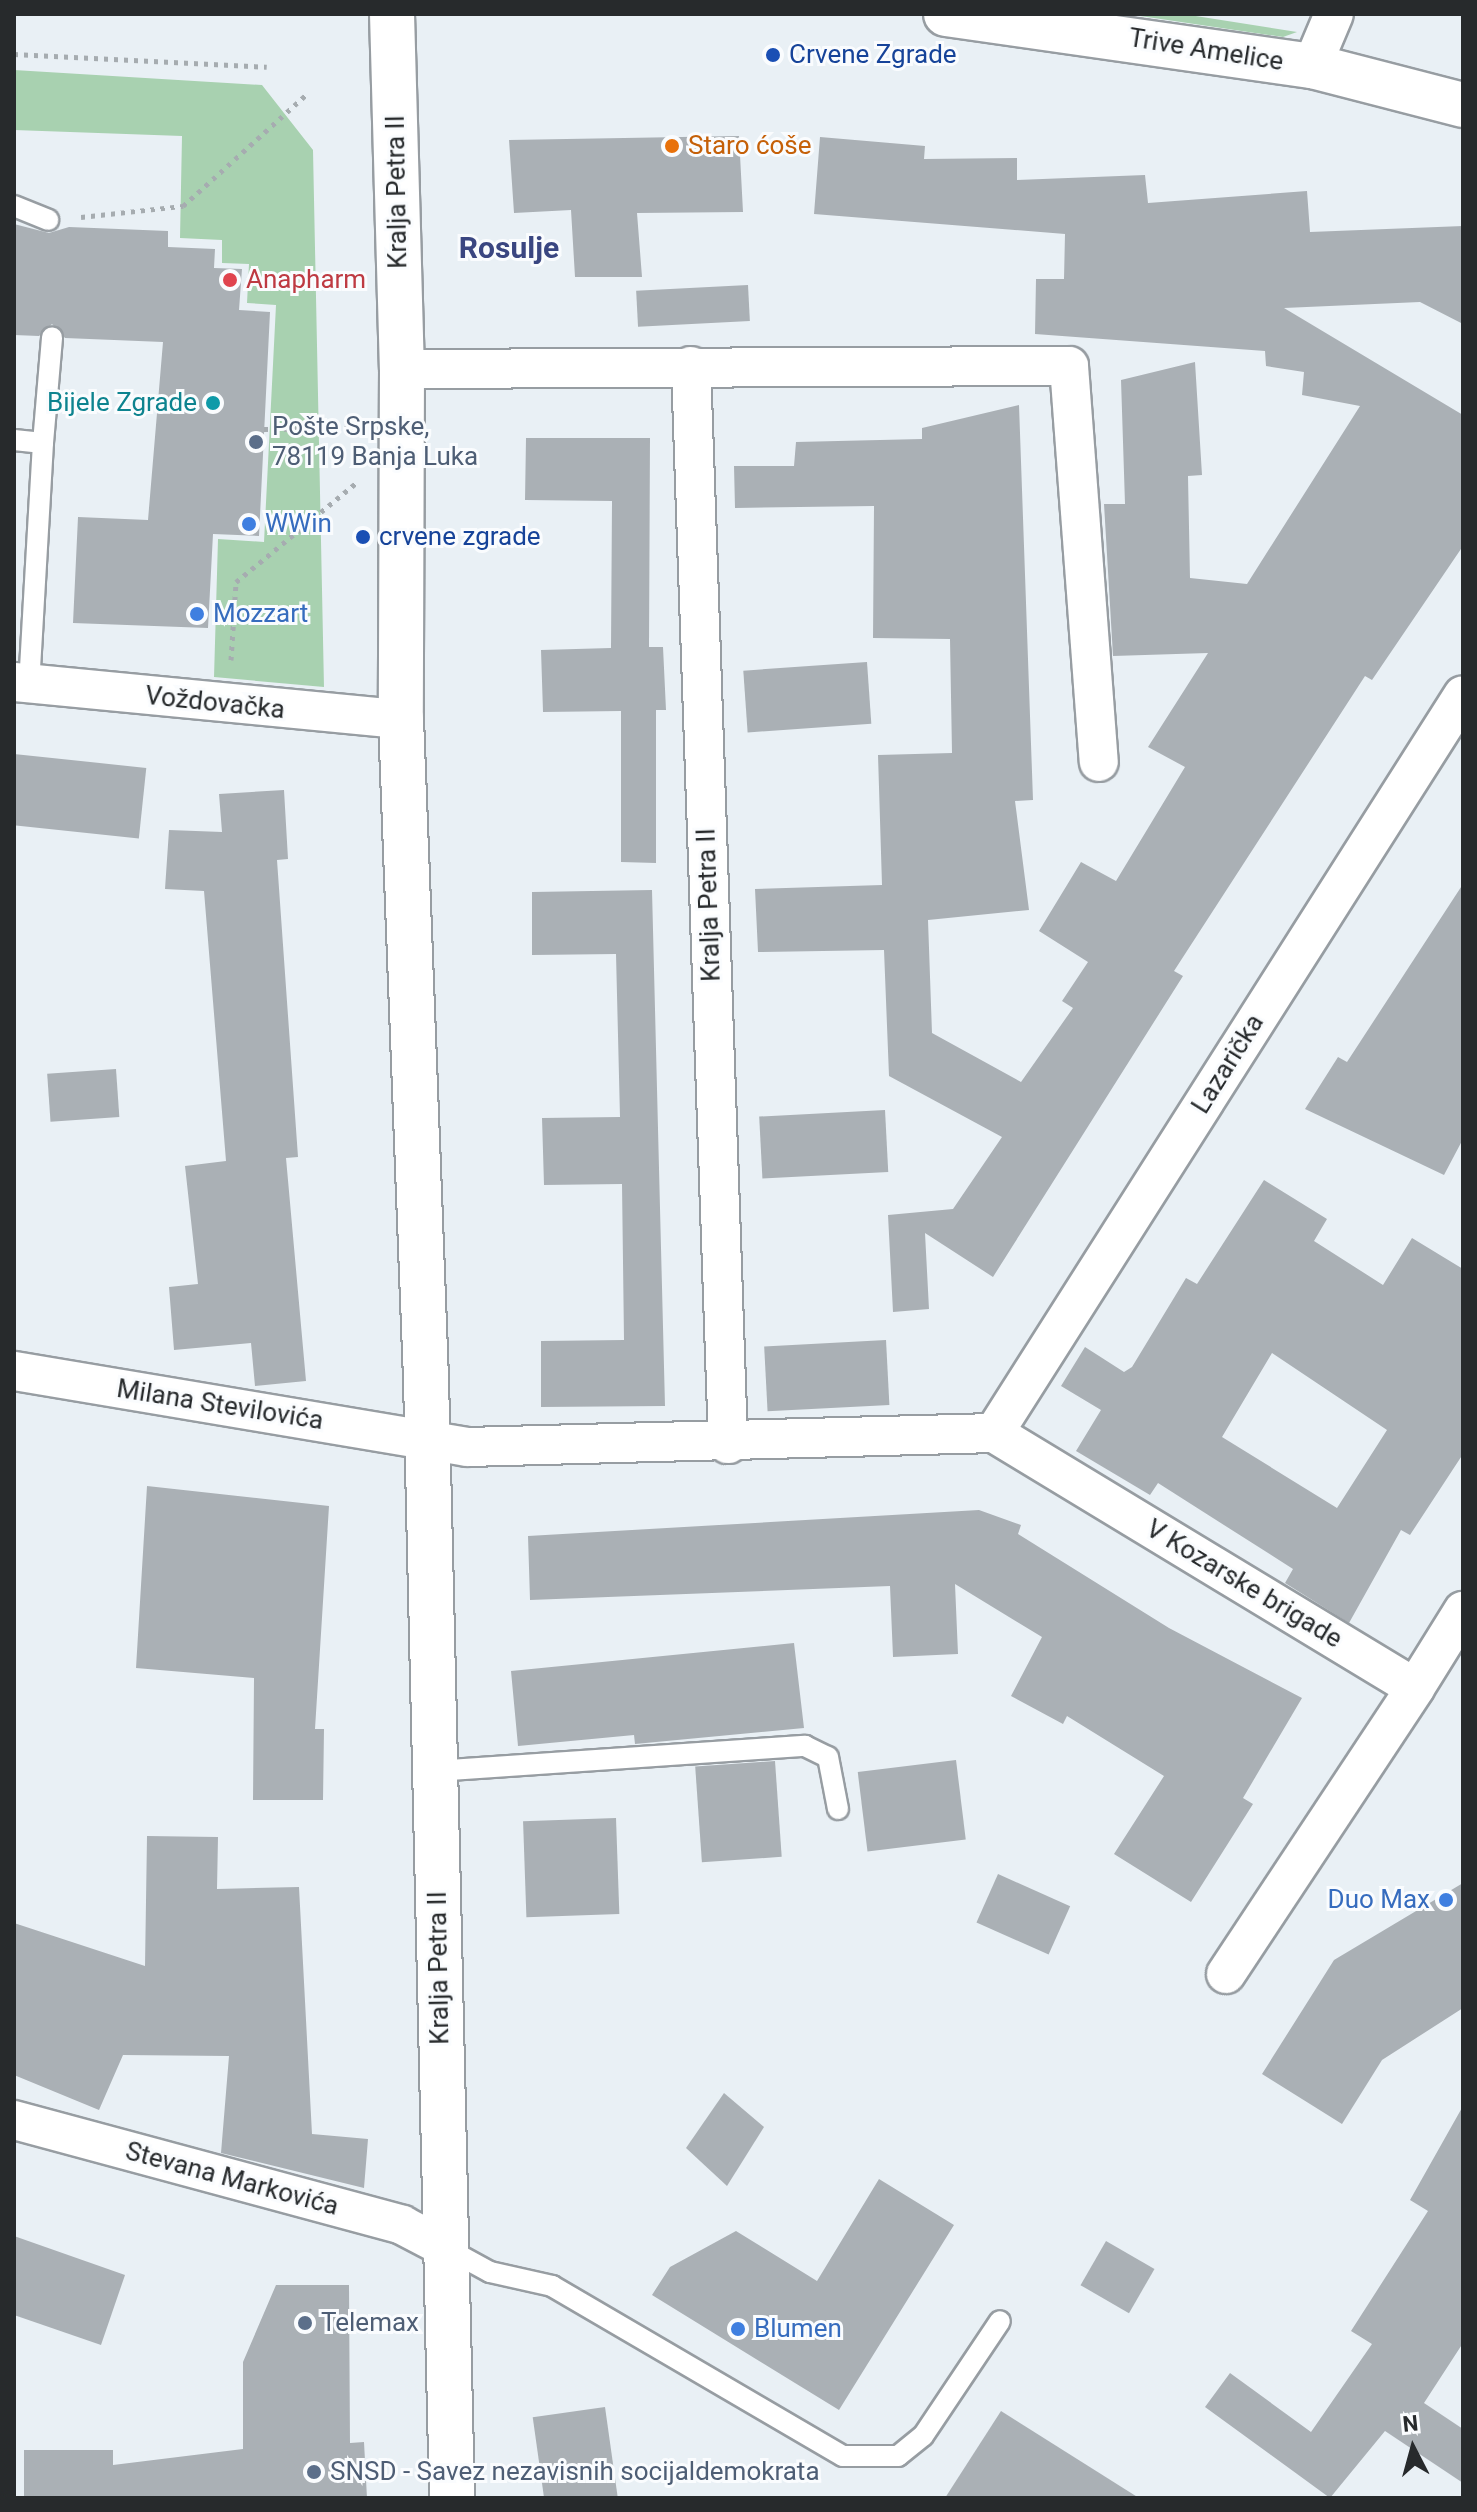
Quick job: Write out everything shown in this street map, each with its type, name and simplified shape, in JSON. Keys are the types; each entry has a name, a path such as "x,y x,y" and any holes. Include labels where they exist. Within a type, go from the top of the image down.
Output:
{"street":[{"name":"Kralja Petra II","path":"392,14 402,369 401,719 426,1439 452,2498"},
{"name":"Trive Amelice","path":"946,14 1312,66 1463,105"},
{"path":"1312,66 1334,14"},
{"name":"Kralja Petra II","path":"691,366 728,1444"},
{"path":"402,369 1069,366 1099,762"},
{"name":"Voždovačka","path":"22,683 401,719"},
{"name":"Lazarička","path":"994,1433 1463,695"},
{"name":"Milana Stevilovića","path":"14,1371 426,1439"},
{"path":"426,1439 486,1448 728,1444 994,1433"},
{"name":"V Kozarske brigade","path":"994,1433 1415,1688"},
{"path":"1226,1974 1463,1611"},
{"name":"Stevana Markovića","path":"14,2120 402,2225 446,2248"}],"lane":[{"path":"14,206 48,220"},
{"name":"Voždovačka","path":"22,683 52,337"},
{"path":"14,440 43,443"},
{"path":"435,1771 805,1746 828,1757 838,1809"},
{"path":"446,2248 490,2272 552,2286 843,2456 898,2456 923,2436 1000,2321"}],"path":[{"path":"14,54 267,67"},
{"path":"48,220 183,206 308,93"},
{"path":"264,429 365,428"},
{"path":"230,673 236,582 366,475"}],"green space":[{"path":"1127,14 1183,14 1297,32 1283,37"},
{"path":"14,70 262,85 313,150 324,687 214,677 218,539 264,542 276,305 247,303 249,264 222,263 222,240 180,238 182,136 14,130"}],"building":[{"path":"739,136 743,212 637,213 642,277 575,277 571,210 514,213 509,140"},
{"path":"820,137 925,146 924,159 1017,158 1017,180 1145,175 1148,203 1307,191 1310,232 1463,226 1463,324 1420,302 1284,308 1463,415 1463,546 1372,680 1365,676 1174,971 1183,976 993,1277 925,1233 929,1309 893,1312 888,1215 953,1209 1002,1137 889,1076 884,950 758,952 755,889 882,885 878,755 952,753 950,639 873,638 874,506 735,508 734,466 794,466 796,442 922,439 922,428 1019,405 1033,800 1015,801 1029,910 928,920 932,1033 1021,1082 1073,1008 1062,1001 1088,962 1039,931 1081,862 1116,881 1185,767 1148,747 1208,653 1113,656 1104,504 1125,504 1121,380 1195,362 1202,475 1188,476 1190,578 1247,584 1360,406 1302,395 1304,372 1266,366 1265,351 1035,334 1036,279 1064,279 1065,234 814,214"},
{"name":"Bijele Zgrade","path":"14,224 49,233 69,227 168,231 168,247 215,249 214,268 242,269 239,310 270,312 259,536 213,534 208,628 73,623 78,517 148,520 163,342 65,338 52,324 39,336 14,335"},
{"path":"748,285 750,321 638,327 636,291"},
{"path":"526,438 650,438 649,647 663,647 666,710 656,710 656,863 621,862 621,711 543,712 541,650 611,648 612,501 525,500"},
{"path":"867,662 871,724 748,732 743,671"},
{"path":"14,754 146,768 139,839 14,825"},
{"path":"284,790 288,859 277,860 298,1157 286,1158 306,1381 255,1386 251,1343 174,1350 169,1287 198,1284 185,1166 226,1161 204,891 165,889 169,830 222,832 219,794"},
{"path":"1463,884 1463,1139 1444,1175 1305,1109 1338,1057 1347,1062"},
{"path":"652,890 665,1406 541,1407 541,1341 624,1340 622,1184 544,1185 542,1118 620,1117 616,954 532,955 532,892"},
{"path":"116,1069 119,1117 51,1122 47,1074"},
{"path":"885,1110 888,1172 762,1179 759,1117"},
{"path":"1264,1180 1327,1219 1314,1241 1383,1285 1412,1238 1463,1269 1463,1454 1410,1535 1401,1530 1349,1623 1285,1583 1293,1569 1158,1483 1150,1495 1076,1451 1101,1410 1061,1386 1085,1347 1124,1372 1132,1367 1186,1278 1197,1284","holes":["1272,1353 1387,1430 1337,1508 1222,1437"]},
{"path":"886,1340 889,1405 768,1411 764,1346"},
{"path":"147,1486 329,1506 315,1729 324,1729 323,1800 253,1800 254,1678 136,1668"},
{"path":"979,1510 1021,1525 1018,1534 1169,1628 1302,1698 1243,1798 1253,1804 1191,1902 1114,1854 1164,1776 1067,1716 1063,1724 1011,1696 1042,1637 955,1584 958,1654 893,1657 890,1586 530,1600 528,1536"},
{"path":"794,1643 804,1728 635,1744 634,1735 518,1746 511,1671"},
{"path":"956,1760 966,1839 867,1851 858,1772"},
{"path":"775,1761 782,1857 702,1862 695,1767"},
{"path":"616,1818 619,1914 526,1917 523,1821"},
{"path":"147,1836 218,1837 217,1889 299,1887 312,2134 368,2139 364,2188 221,2153 229,2056 123,2055 99,2110 14,2075 14,1923 145,1966"},
{"path":"998,1874 1070,1906 1049,1955 976,1922"},
{"path":"1463,1883 1463,2008 1382,2060 1342,2124 1262,2074 1334,1960"},
{"path":"724,2093 764,2127 727,2186 686,2148"},
{"path":"1463,2106 1463,2343 1424,2403 1463,2429 1463,2483 1385,2431 1330,2498 1205,2407 1230,2373 1311,2432 1372,2344 1351,2331 1428,2211 1410,2200"},
{"path":"879,2179 954,2225 839,2410 652,2295 670,2267 736,2231 817,2281"},
{"path":"14,2236 125,2275 101,2345 14,2315"},
{"path":"1106,2241 1154,2269 1129,2313 1080,2285"},
{"path":"276,2285 349,2285 350,2443 364,2442 367,2498 24,2498 24,2450 113,2450 113,2465 243,2449 243,2362"},
{"path":"605,2407 618,2498 544,2498 533,2417"},
{"path":"1001,2411 1139,2498 945,2498"}],"place":[{"name":"Crvene Zgrade","path":"773,55"},
{"name":"Staro ćoše","path":"672,146"},
{"name":"Anapharm","path":"230,280"},
{"name":"Bijele Zgrade","path":"213,403"},
{"name":"Pošte Srpske, 78119 Banja Luka","path":"256,442"},
{"name":"WWin","path":"249,524"},
{"name":"crvene zgrade","path":"363,537"},
{"name":"Mozzart","path":"197,614"},
{"name":"Duo Max","path":"1446,1900"},
{"name":"Telemax","path":"305,2323"},
{"name":"Blumen","path":"738,2329"},
{"name":"SNSD - Savez nezavisnih socijaldemokrata","path":"314,2472"}],"district":[{"name":"Rosulje","path":"509,248"}]}
